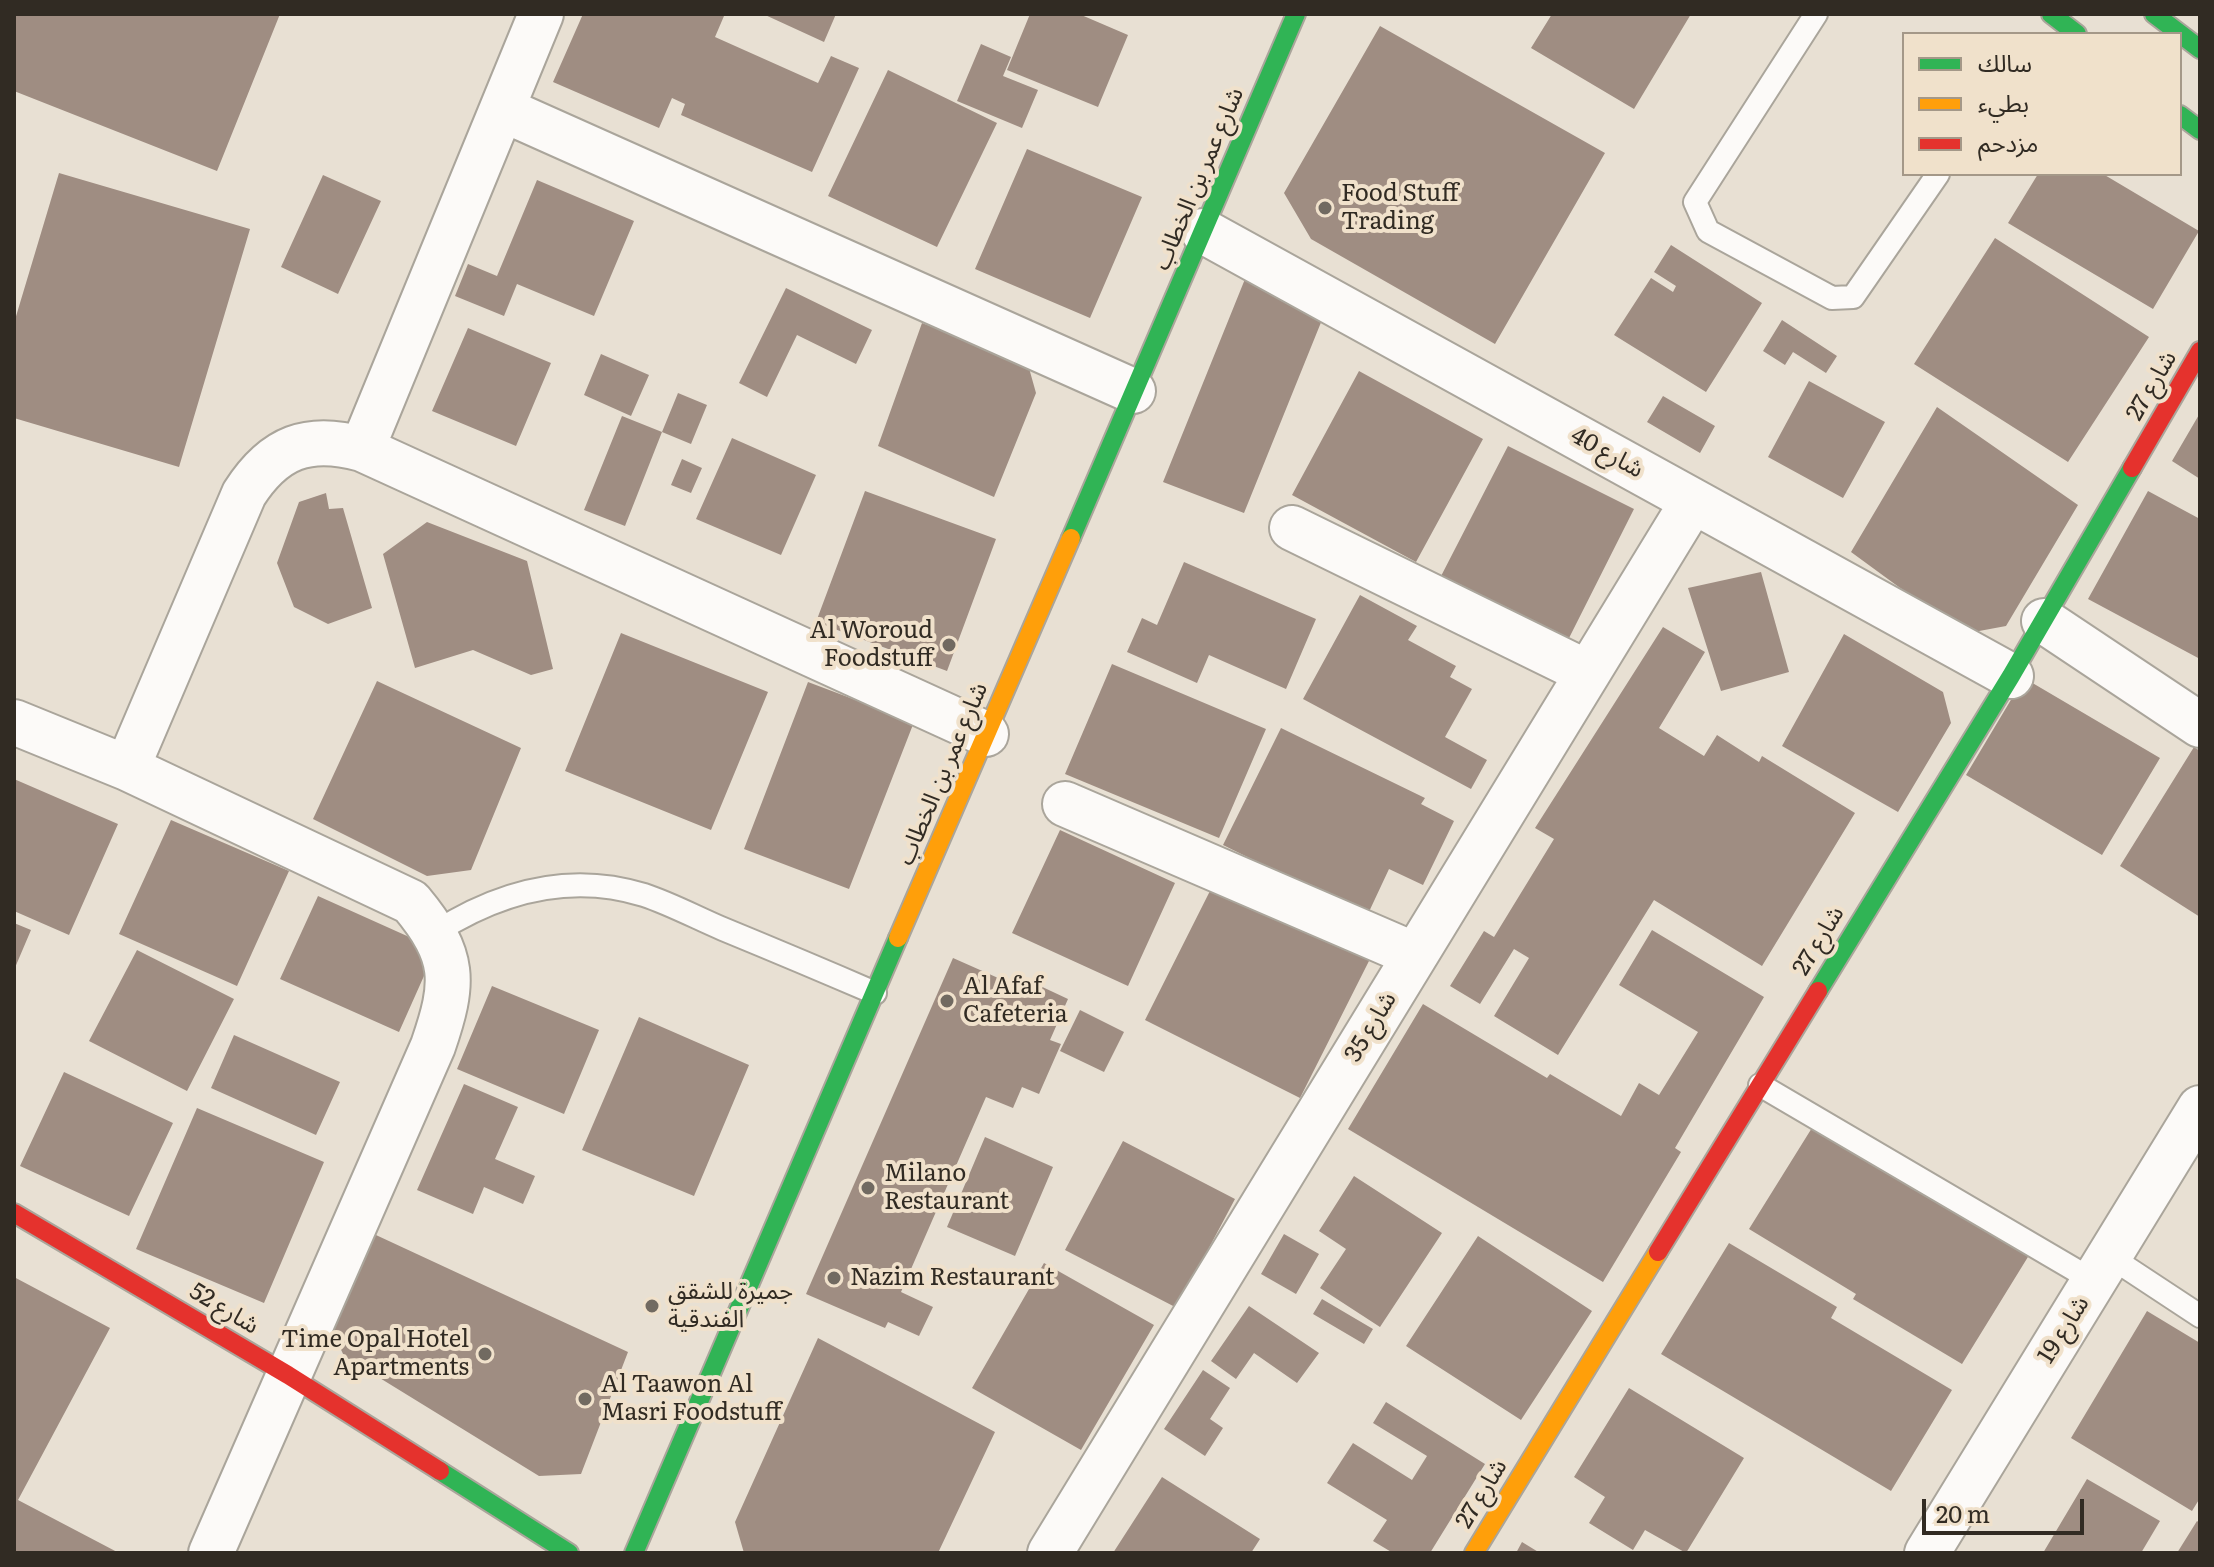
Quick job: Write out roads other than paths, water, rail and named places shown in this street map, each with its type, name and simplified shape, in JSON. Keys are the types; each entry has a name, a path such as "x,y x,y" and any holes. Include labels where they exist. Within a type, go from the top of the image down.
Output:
{"street":[{"path":"362,449 541,14"},
{"name":"شارع عمر بن الخطاب","path":"634,1553 1296,14"},
{"path":"2051,14 2074,32"},
{"path":"2154,14 2178,32"},
{"path":"2182,35 2200,49"},
{"path":"502,109 1133,391"},
{"path":"2182,116 2200,130"},
{"name":"شارع 40","path":"1203,231 2011,676"},
{"name":"شارع 27","path":"1474,1553 2011,676 2200,351"},
{"path":"127,768 244,494 259,471 281,454 307,443 335,442 362,449 986,734"},
{"name":"شارع 35","path":"1050,1553 1693,501"},
{"path":"1292,528 1588,673"},
{"path":"2044,621 2200,725"},
{"path":"14,722 127,768 411,902 436,932 449,968 447,1007 433,1046 211,1553"},
{"path":"1065,804 1415,955"},
{"name":"شارع 19","path":"1927,1553 2200,1108"},
{"name":"شارع 52","path":"14,1213 288,1375 569,1553"}],"lane":[{"path":"1816,14 1695,202 1708,231 1832,298 1853,297 1937,176"},
{"path":"2038,32 2051,14"},
{"path":"436,932 473,909 515,893 557,886 601,887 644,895 875,993"},
{"path":"1760,1085 2102,1268 2200,1316"}],"place":[{"name":"Food Stuff Trading","path":"1325,208"},
{"name":"Al Woroud Foodstuff","path":"949,645"},
{"name":"Al Afaf Cafeteria","path":"947,1001"},
{"name":"Milano Restaurant","path":"868,1188"},
{"name":"Nazim Restaurant","path":"834,1278"},
{"name":"جميرة للشقق الفندقية","path":"652,1306"},
{"name":"Time Opal Hotel Apartments","path":"485,1354"},
{"name":"Al Taawon Al Masri Foodstuff","path":"585,1399"}]}
